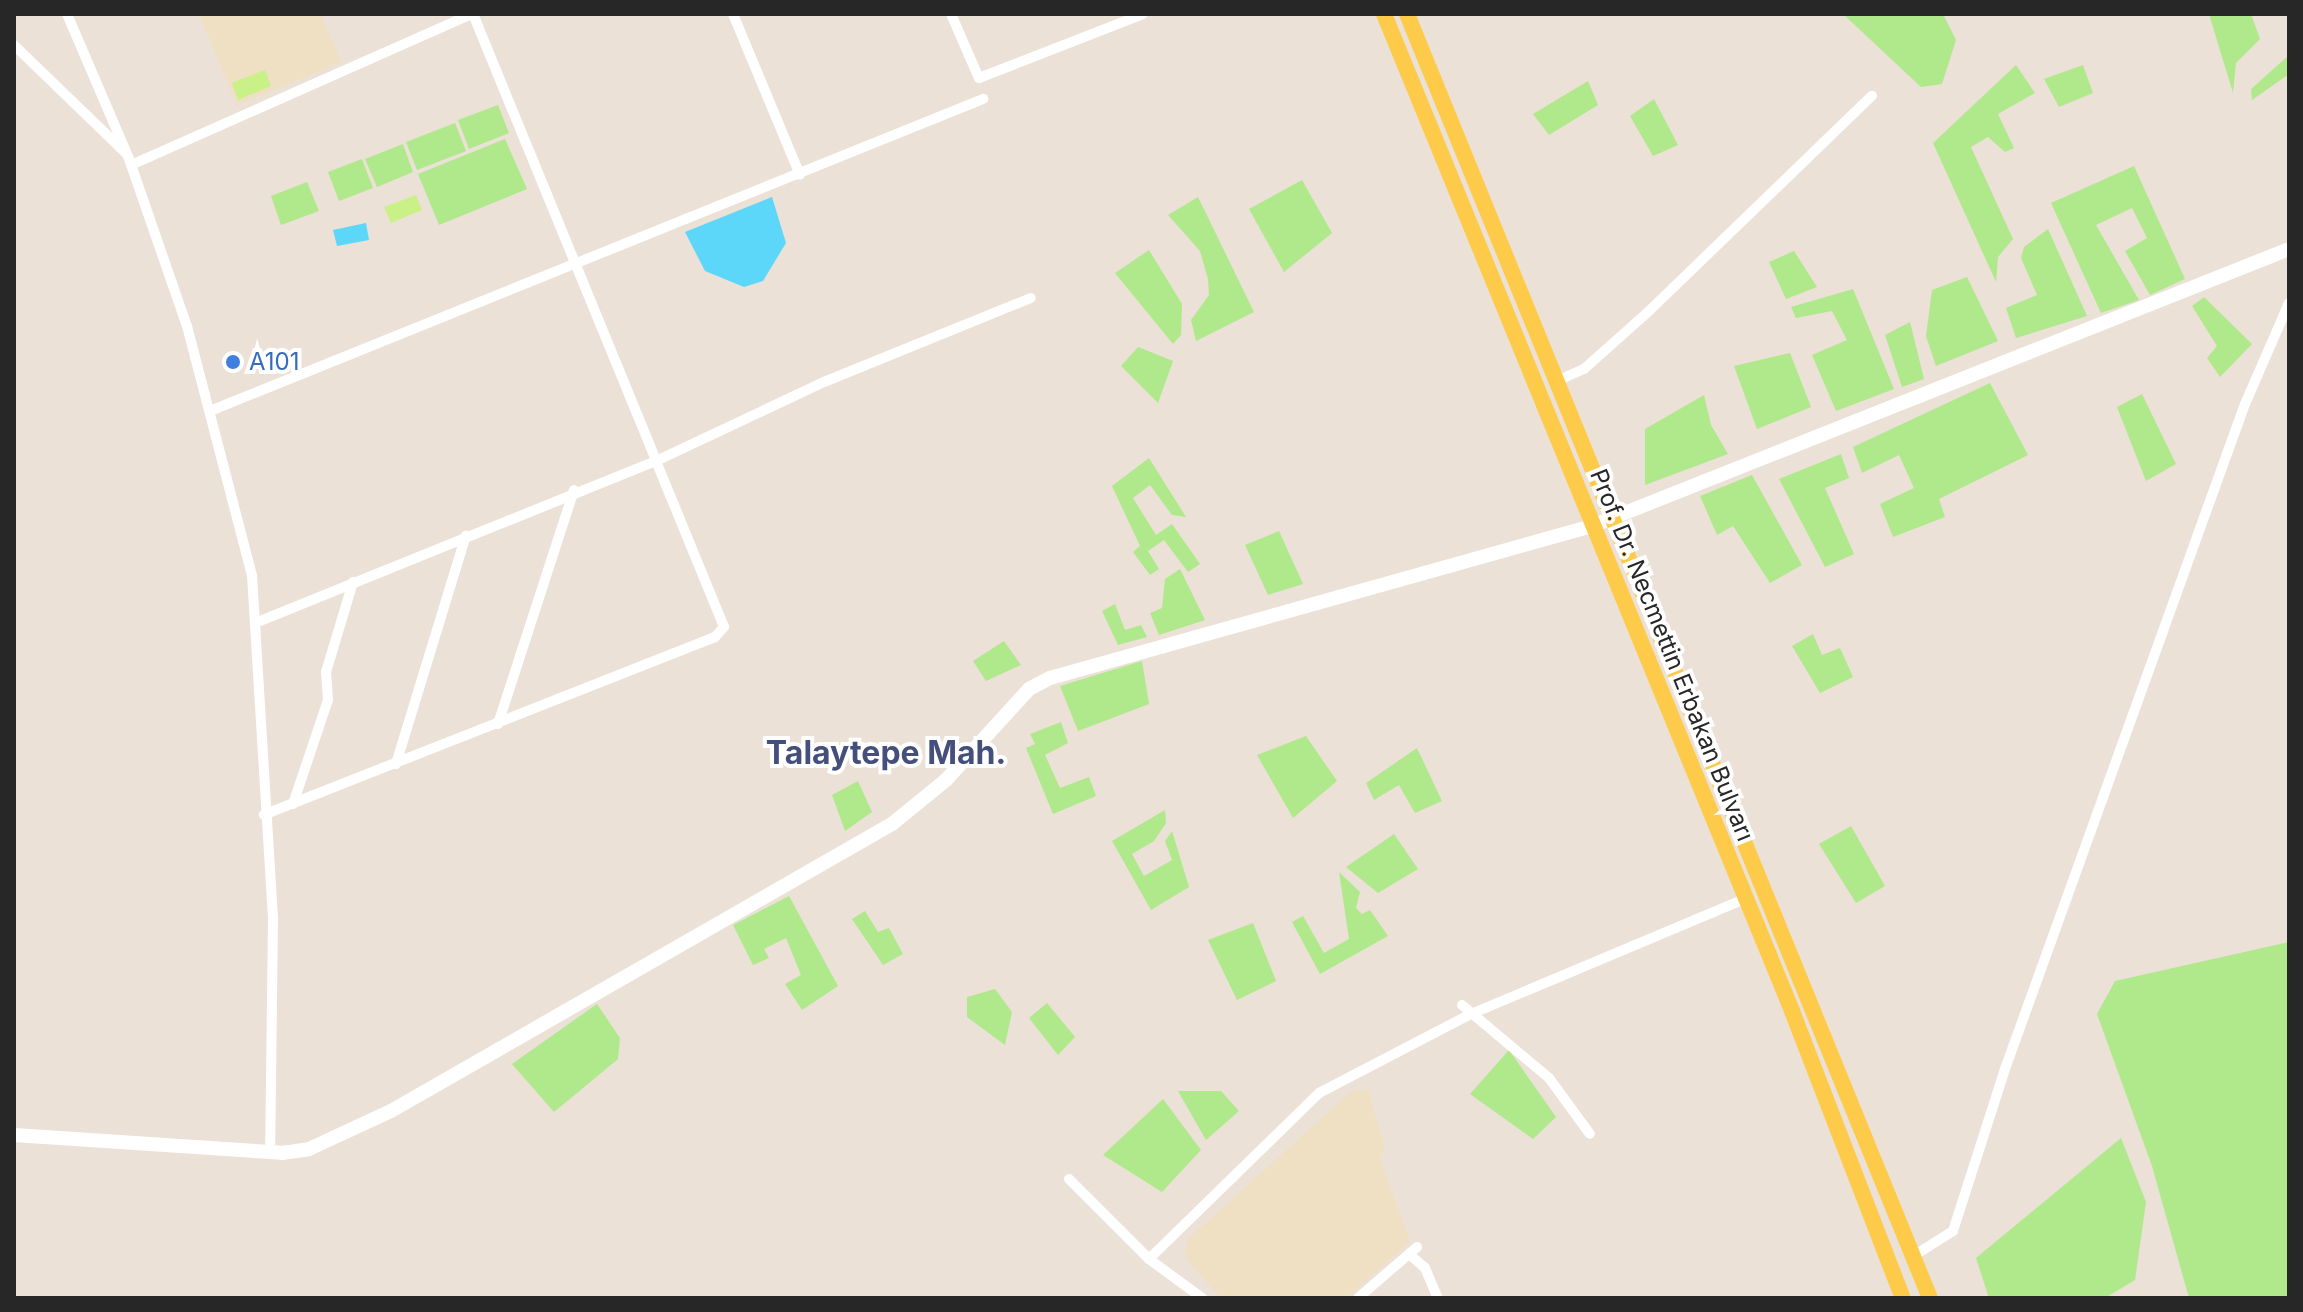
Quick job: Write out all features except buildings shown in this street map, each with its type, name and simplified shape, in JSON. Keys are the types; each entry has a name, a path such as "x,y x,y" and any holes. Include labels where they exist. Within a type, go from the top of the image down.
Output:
{"main road":[{"name":"Prof. Dr. Necmettin Erbakan Bulvarı","path":"1384,14 1745,899 1903,1298"},
{"name":"Prof. Dr. Necmettin Erbakan Bulvarı","path":"1407,14 1615,516 1930,1298"}],"street":[{"path":"67,14 130,160 210,411 252,575 273,948 270,1152"},
{"path":"130,160 472,14 723,621 721,633 264,815"},
{"path":"733,14 800,175"},
{"path":"951,14 979,78 1143,14"},
{"path":"14,45 130,160"},
{"path":"1559,380 1584,369 1649,311 1872,96"},
{"path":"210,411 983,99"},
{"path":"14,1135 270,1152 309,1149 391,1111 846,853 946,780 1029,689 1050,678 1592,526 2289,249"},
{"path":"255,623 574,490 656,461 824,382 1031,298"},
{"path":"1915,1255 1953,1231 2005,1069 2245,404 2289,303"},
{"path":"498,724 574,490"},
{"path":"396,764 466,535"},
{"path":"293,804 328,700 326,672 353,582"},
{"path":"1149,1259 1319,1093 1471,1014 1745,899"},
{"path":"1462,1005 1549,1078 1590,1134"},
{"path":"1069,1179 1149,1259 1202,1298"},
{"path":"1358,1298 1413,1251 1425,1268 1438,1298"}],"shaded area":[{"path":"199,14 321,14 341,62 237,105"},
{"path":"1368,1090 1385,1149 1379,1157 1410,1241 1347,1298 1221,1298 1186,1259 1187,1240 1352,1091"}],"green space":[{"path":"1843,14 1943,14 1956,40 1942,84 1921,87"},
{"path":"2209,14 2251,14 2260,39 2236,63 2233,93"},
{"path":"2289,55 2289,74 2252,100 2251,89"},
{"path":"2016,65 2035,93 1998,114 2014,148 2005,152 1988,137 1971,147 2013,239 1998,257 1996,282 1933,143"},
{"path":"2083,65 2093,93 2059,107 2044,79"},
{"path":"265,70 271,86 238,100 232,83"},
{"path":"1588,81 1598,105 1549,135 1533,114"},
{"path":"1654,99 1678,145 1653,156 1630,116"},
{"path":"498,105 509,133 469,149 458,120"},
{"path":"455,123 466,151 417,170 406,142"},
{"path":"505,139 527,189 439,225 418,174"},
{"path":"403,144 413,172 377,187 365,159"},
{"path":"362,159 373,188 339,201 328,172"},
{"path":"2134,166 2185,279 2150,295 2125,251 2147,238 2132,208 2096,225 2139,300 2101,313 2051,203"},
{"path":"1302,180 1332,233 1284,272 1249,209"},
{"path":"307,182 319,211 281,225 271,196"},
{"path":"416,195 422,210 391,223 384,207"},
{"path":"1198,197 1254,312 1196,341 1191,320 1209,295 1208,279 1200,251 1168,215"},
{"path":"2048,229 2087,316 2016,338 2006,308 2037,295 2021,258 2024,247"},
{"path":"1149,250 1182,304 1181,335 1173,344 1115,273"},
{"path":"1794,251 1817,287 1786,299 1769,262"},
{"path":"1967,277 1998,341 1936,366 1926,336 1932,290"},
{"path":"1853,289 1894,389 1836,411 1812,355 1847,340 1832,311 1796,318 1791,307"},
{"path":"2204,297 2252,344 2220,377 2207,358 2217,346 2192,306"},
{"path":"1910,322 1924,379 1902,387 1885,335"},
{"path":"1138,347 1173,361 1158,403 1121,366"},
{"path":"1790,353 1811,407 1757,429 1734,366"},
{"path":"1990,383 2028,455 1939,499 1945,517 1893,537 1880,504 1914,488 1899,455 1862,473 1853,447"},
{"path":"2142,394 2176,464 2146,481 2117,407"},
{"path":"1704,395 1711,425 1728,454 1645,485 1645,429"},
{"path":"1841,454 1849,478 1825,488 1854,554 1825,567 1779,479"},
{"path":"1149,458 1186,517 1172,515 1150,485 1133,498 1156,535 1172,524 1200,564 1188,572 1164,540 1148,551 1159,569 1150,575 1133,552 1140,546 1112,486"},
{"path":"1752,475 1802,565 1770,583 1733,526 1717,535 1700,496"},
{"path":"1279,531 1303,584 1268,595 1245,545"},
{"path":"1180,569 1205,620 1159,635 1150,613 1162,608 1165,579"},
{"path":"1115,604 1125,630 1141,625 1147,637 1118,645 1102,611"},
{"path":"1813,634 1822,655 1840,648 1853,677 1820,693 1792,646"},
{"path":"1004,641 1021,665 986,681 973,661"},
{"path":"1142,661 1149,704 1078,731 1060,686"},
{"path":"1061,722 1068,743 1045,755 1060,788 1089,777 1096,796 1053,814 1026,748 1035,744 1030,734"},
{"path":"1306,736 1337,781 1293,818 1257,755"},
{"path":"1417,748 1442,801 1415,813 1399,785 1374,800 1366,783"},
{"path":"858,781 872,812 845,831 832,795"},
{"path":"1165,810 1166,823 1154,841 1132,854 1144,876 1172,860 1165,841 1172,831 1189,887 1151,910 1112,841"},
{"path":"1851,826 1885,886 1856,903 1819,844"},
{"path":"1394,834 1418,869 1378,893 1346,867"},
{"path":"1339,872 1360,892 1356,908 1362,914 1370,910 1388,936 1320,974 1292,922 1303,916 1324,953 1349,939"},
{"path":"789,896 838,986 802,1010 785,984 801,975 786,938 764,949 769,958 753,965 733,925"},
{"path":"865,911 878,932 889,928 903,954 883,965 852,919"},
{"path":"1253,923 1276,981 1237,1000 1208,940"},
{"path":"2289,942 2289,1298 2189,1298 2152,1166 2097,1014 2115,981"},
{"path":"995,989 1012,1012 1005,1045 967,1017 967,997"},
{"path":"1047,1003 1075,1037 1058,1055 1029,1018"},
{"path":"597,1004 620,1038 618,1059 554,1112 512,1064"},
{"path":"1509,1050 1556,1117 1533,1139 1470,1094"},
{"path":"1178,1091 1221,1091 1239,1111 1206,1140"},
{"path":"1163,1099 1201,1150 1162,1192 1103,1155"},
{"path":"2121,1138 2146,1202 2135,1280 2105,1298 1989,1298 1976,1258"}],"water":[{"path":"772,197 786,243 763,281 744,287 705,271 685,232"},
{"path":"366,223 369,240 337,246 333,230"}],"place":[{"name":"A101","path":"233,362"}],"district":[{"name":"Talaytepe Mah.","path":"886,753"}]}
